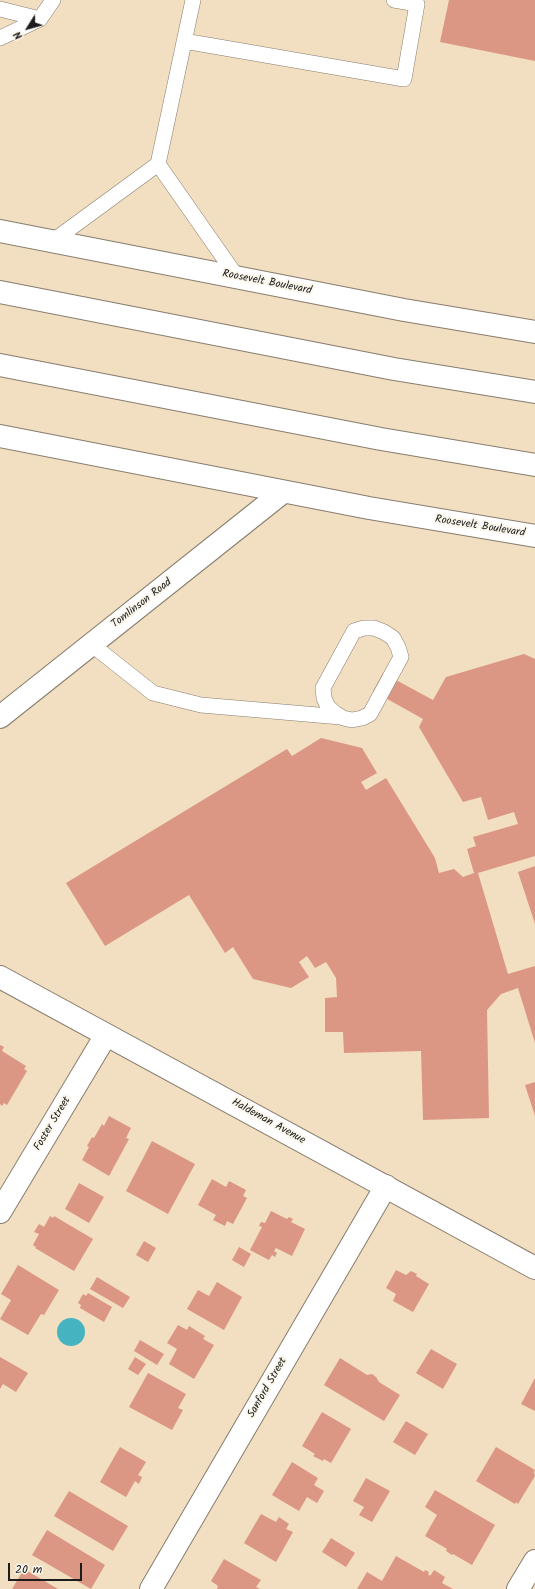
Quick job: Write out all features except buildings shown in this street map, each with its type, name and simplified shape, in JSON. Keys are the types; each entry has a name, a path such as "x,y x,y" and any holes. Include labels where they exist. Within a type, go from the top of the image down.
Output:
{"main road":[{"name":"Roosevelt Boulevard","path":"0,231 404,310 535,332"},
{"path":"0,292 394,369 535,392"},
{"path":"0,364 381,439 535,465"},
{"name":"Roosevelt Boulevard","path":"0,436 283,492 535,536"},
{"name":"Tomlinson Road","path":"0,717 283,492"},
{"name":"Haldeman Avenue","path":"0,977 535,1268"},
{"name":"Foster Street","path":"0,1212 106,1035"},
{"name":"Sanford Street","path":"151,1589 386,1186"},
{"path":"518,1589 535,1561"}],"lane":[{"path":"0,38 40,19 53,0"},
{"path":"53,241 158,164 193,0"},
{"path":"184,41 404,79 417,4 394,0"},
{"path":"0,9 40,19"},
{"path":"158,164 237,277"},
{"path":"91,644 152,693 201,705 341,717 352,720 362,718 370,714 401,657 393,638 384,632 374,628 364,628 354,631 323,688 324,698 328,707 335,714 341,717"}],"water":[{"path":"71,1318 81,1322 85,1332 81,1342 71,1346 61,1342 57,1332 61,1322"}]}
